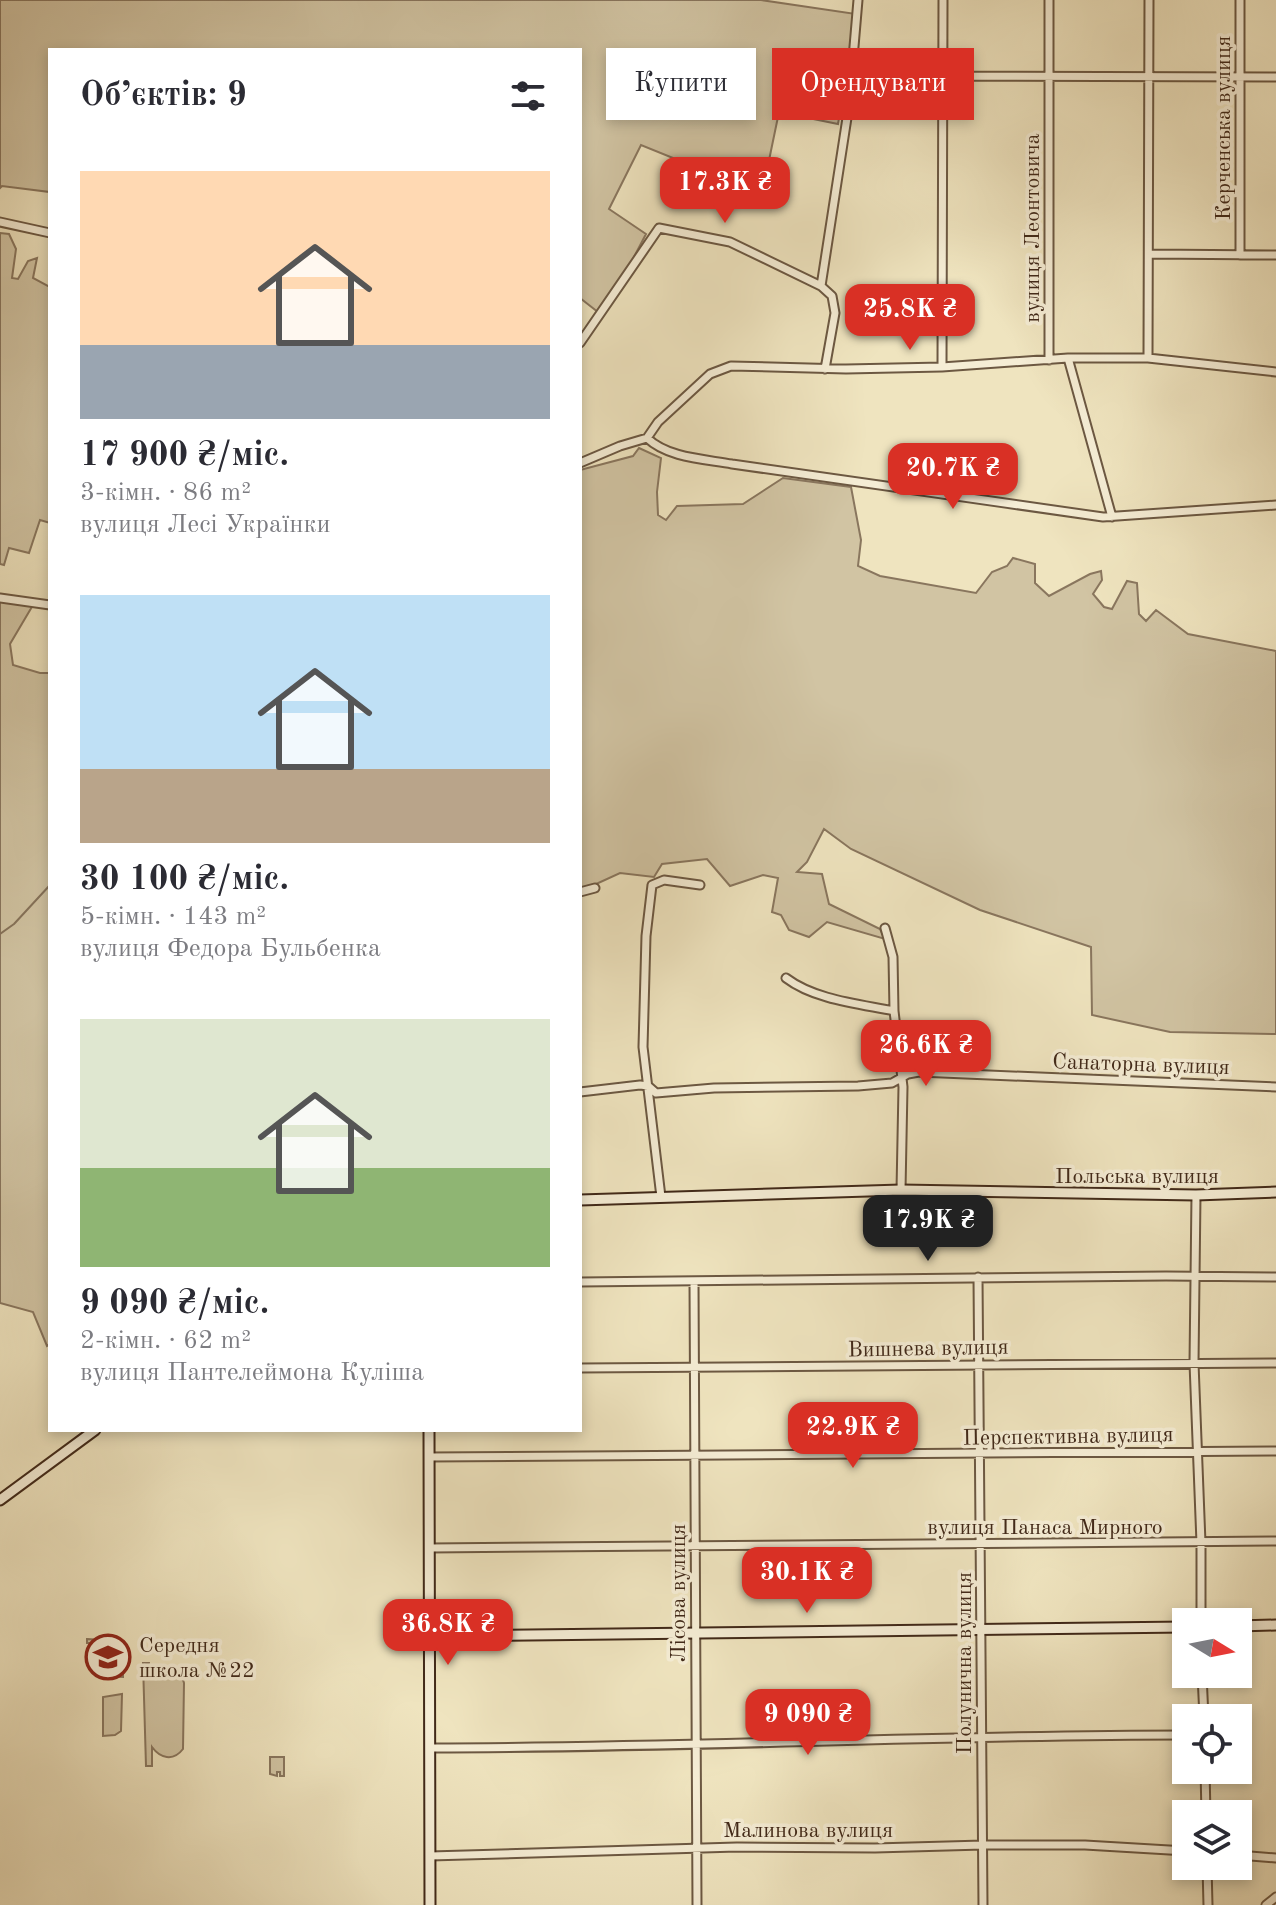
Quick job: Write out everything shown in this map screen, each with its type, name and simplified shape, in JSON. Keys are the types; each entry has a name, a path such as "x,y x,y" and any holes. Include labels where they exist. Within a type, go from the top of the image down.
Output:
{"street":[{"path":"821,286 849,105 858,0"},
{"path":"942,48 943,0"},
{"name":"вулиця Леонтовича","path":"1049,0 1049,360"},
{"path":"1148,358 1149,0"},
{"name":"Керченська вулиця","path":"1240,0 1240,255"},
{"path":"974,76 1276,77"},
{"path":"942,120 942,367"},
{"path":"0,222 48,233"},
{"path":"582,340 659,228 730,242 821,286 832,296 835,313 825,369"},
{"path":"1150,254 1276,255"},
{"path":"1068,358 1112,517"},
{"path":"582,462 647,438 658,422 710,374 731,366 825,369 942,367 1068,358 1148,358 1276,372"},
{"path":"647,438 656,447 671,453 732,464 1112,517 1276,505"},
{"path":"0,598 48,605"},
{"path":"661,1197 643,1019 652,885 664,880 700,885"},
{"path":"582,891 595,888"},
{"path":"885,928 893,957 894,1011 903,1087 901,1190"},
{"path":"786,978 794,984 845,1001 894,1011"},
{"name":"Санаторна вулиця","path":"582,1092 648,1086 656,1093 714,1088 858,1086 892,1083 919,1072 1276,1087"},
{"name":"Польська вулиця","path":"582,1200 901,1190 1196,1195 1276,1192"},
{"path":"1196,1195 1194,1363 1201,1608"},
{"name":"Полунична вулиця","path":"978,1277 983,1905"},
{"path":"582,1282 1276,1277"},
{"name":"Лісова вулиця","path":"694,1281 697,1905"},
{"name":"Вишнева вулиця","path":"582,1368 1276,1363"},
{"path":"0,1500 92,1432"},
{"path":"429,1432 430,1905"},
{"name":"Перспективна вулиця","path":"429,1457 1276,1451"},
{"name":"вулиця Панаса Мирного","path":"430,1548 1276,1541"},
{"path":"1252,1626 1276,1625"},
{"path":"431,1639 449,1636 1172,1627"},
{"path":"431,1748 696,1746 982,1737 1172,1735"},
{"name":"Малинова вулиця","path":"430,1856 697,1848 983,1845 1085,1845 1172,1850"},
{"path":"1252,1856 1276,1858"},
{"path":"1207,1880 1208,1905"},
{"path":"1266,1905 1276,1897"}],"shaded area":[{"path":"0,0 761,0 856,14 850,48 772,48 772,120 777,120 762,194 641,145 609,209 646,234 603,316 582,300 582,48 48,48 48,192 0,188"},
{"path":"818,120 839,120 838,124"},
{"path":"0,233 9,234 16,249 12,278 18,279 28,261 37,258 33,278 48,286 48,522 40,520 29,553 9,548 4,565 0,564"},
{"path":"639,448 661,458 658,515 666,520 677,506 743,504 783,478 851,487 861,540 858,566 880,576 976,593 992,572 1007,566 1013,558 1035,564 1035,583 1049,596 1101,571 1102,580 1093,594 1104,607 1112,609 1127,581 1137,583 1139,614 1146,621 1156,610 1188,634 1276,651 1276,1034 1170,1032 1092,1015 1091,947 980,910 851,849 824,829 807,862 797,872 822,874 829,904 880,929 885,939 827,922 809,937 789,930 781,915 772,912 778,878 763,875 730,886 707,859 662,864 654,877 620,873 582,888 582,469 633,456"},
{"path":"0,601 33,605 10,644 13,665 48,673 48,1345 33,1312 0,1303"},
{"path":"87,1639 120,1641 123,1648 123,1677 105,1676 104,1643 87,1643"},
{"path":"143,1663 149,1663 150,1678 158,1669 170,1667 181,1674 184,1683 183,1749 175,1756 167,1757 152,1747 152,1766 146,1766"},
{"path":"122,1694 121,1731 103,1736 103,1697"},
{"path":"270,1757 284,1757 284,1776 280,1776 280,1772 277,1776 270,1774"}],"waterway":[{"path":"0,934 14,924 48,887"}],"place":[{"name":"Середня школа №22","path":"108,1657"}]}
